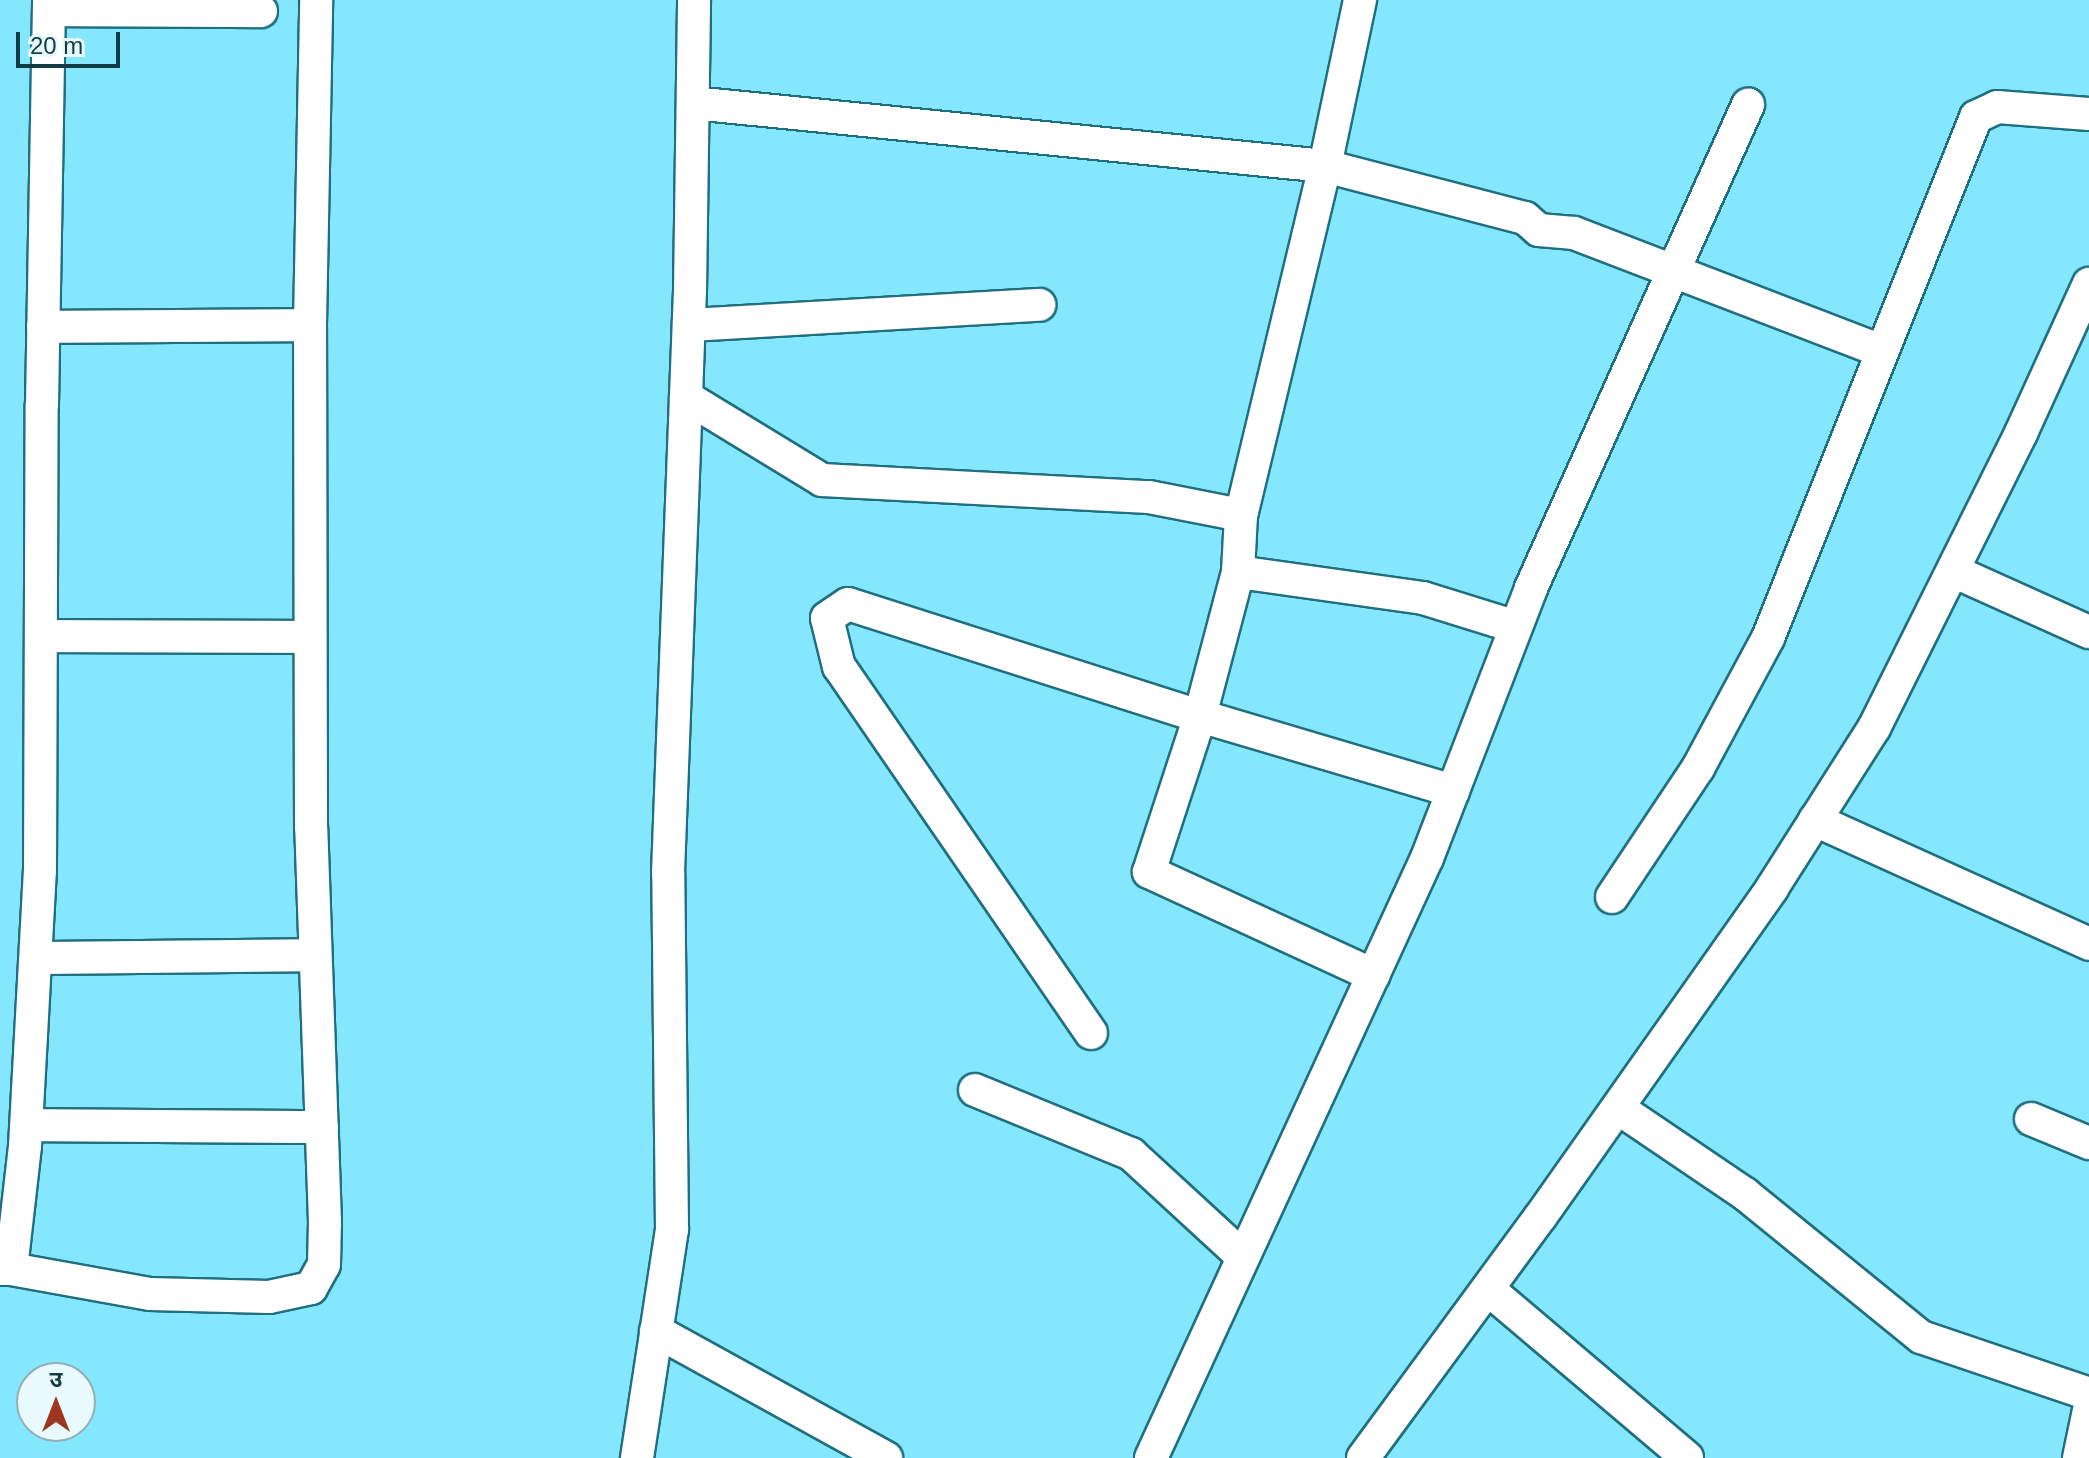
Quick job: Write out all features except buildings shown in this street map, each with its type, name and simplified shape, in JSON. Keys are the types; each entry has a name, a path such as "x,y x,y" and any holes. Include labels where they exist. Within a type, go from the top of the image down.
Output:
{"street":[{"path":"261,11 49,5 36,958 27,1125 6,1269 150,1294 269,1297 311,1288 324,1265 310,637 310,325 316,0"},
{"path":"637,1458 672,1230 668,873 689,325 694,0"},
{"path":"1360,0 1325,166 1241,515 1238,572 1200,716 1149,872 1373,975"},
{"path":"693,103 1325,166 1525,218 1539,230 1574,233 1881,351"},
{"path":"1151,1458 1373,975 1453,791 1516,627 1748,105"},
{"path":"1612,897 1698,768 1768,638 1976,117 1997,107 2089,114"},
{"path":"1363,1458 1618,1108 1772,888 1874,728 1953,571 2089,284"},
{"path":"689,325 1039,305"},
{"path":"43,327 310,325"},
{"path":"686,397 822,480 1149,497 1241,515"},
{"path":"1953,571 2089,632"},
{"path":"1238,572 1423,598 1516,627"},
{"path":"1091,1033 839,667 827,618 848,604 1200,716 1453,791"},
{"path":"41,636 310,637"},
{"path":"1815,820 2089,944"},
{"path":"36,958 315,955"},
{"path":"975,1090 1131,1154 1243,1257"},
{"path":"1618,1108 1745,1194 1921,1337 2089,1394"},
{"path":"2031,1119 2089,1143"},
{"path":"27,1125 322,1127"},
{"path":"1488,1289 1687,1458"},
{"path":"656,1331 886,1458"},
{"path":"2079,1458 2089,1410"}]}
